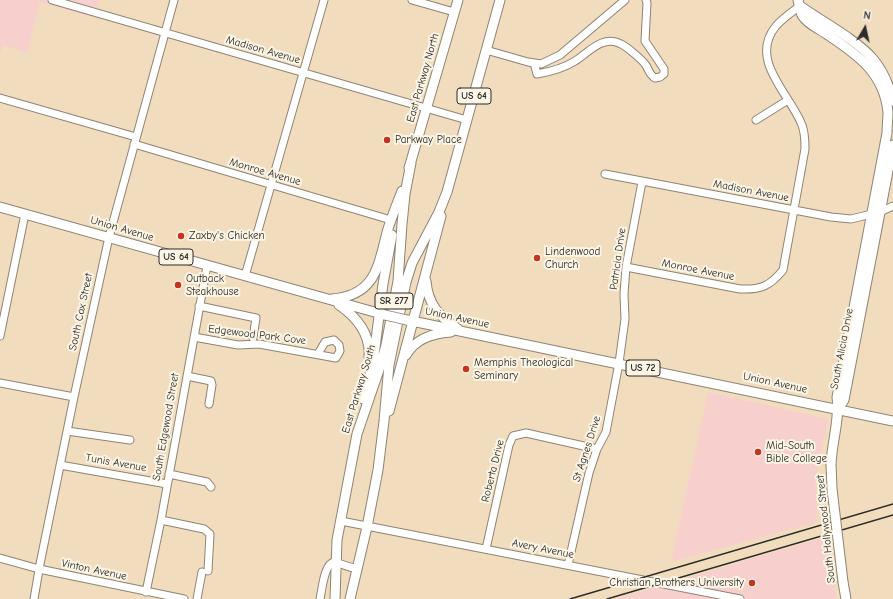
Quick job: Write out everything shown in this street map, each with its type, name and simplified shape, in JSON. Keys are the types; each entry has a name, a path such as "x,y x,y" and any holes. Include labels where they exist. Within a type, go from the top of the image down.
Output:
{"main road":[{"name":"East Parkway North","path":"411,163 458,0"},
{"name":"US 64","path":"410,321 425,276 500,0"},
{"path":"799,3 873,58 885,76 893,101"},
{"path":"799,3 801,14 807,20 850,49 867,64 878,80 888,112 880,191"},
{"path":"880,191 893,145"},
{"name":"US 64","path":"331,300 360,291 370,282 377,270 391,220 403,190 411,163"},
{"name":"East Parkway South","path":"335,599 335,562 337,540 357,434 386,345 398,281 405,194 411,163"},
{"path":"364,397 373,364 382,314 389,250 403,190"},
{"name":"South Alicia Drive","path":"838,409 844,400 880,191"},
{"name":"East Parkway South","path":"350,599 367,527 378,470 389,365 408,273 439,212 447,192"},
{"name":"Union Avenue","path":"0,207 207,266 410,321 619,363 893,421"},
{"path":"425,276 426,290 430,302 438,313 461,331"},
{"path":"331,300 348,310 362,326 368,338 370,349 364,397 357,434"},
{"path":"382,439 402,362 410,321"},
{"path":"402,362 408,351 417,342 430,336 461,331"},
{"name":"South Hollywood Street","path":"838,409 832,446 832,489 846,599"}],"street":[{"name":"Madison Avenue","path":"52,0 467,120"},
{"name":"South Cox Street","path":"34,599 74,397 109,237 174,0"},
{"path":"245,276 324,0"},
{"path":"412,0 454,12"},
{"path":"486,50 528,62 541,64 560,55 625,0"},
{"path":"534,63 537,74 546,73 574,62 595,46 613,42 621,44 645,63 651,76 655,78 660,77 664,74 664,69 645,41 647,1"},
{"path":"793,211 805,149 805,135 800,120 769,67 766,49 769,37 777,24 799,3"},
{"path":"0,98 136,137"},
{"path":"756,120 788,100"},
{"name":"Monroe Avenue","path":"134,144 391,220"},
{"name":"Madison Avenue","path":"605,174 793,211 831,217 851,219 876,213 893,206"},
{"name":"Patricia Drive","path":"619,363 625,319 624,294 626,268 642,182"},
{"name":"Monroe Avenue","path":"626,268 740,289 753,290 766,285 776,278 783,270 793,211"},
{"path":"0,336 25,214"},
{"name":"South Edgewood Street","path":"146,592 161,520 207,266"},
{"path":"199,306 256,318 253,338"},
{"name":"Edgewood Park Cove","path":"194,337 238,345 259,344 318,354"},
{"name":"St Agnes Drive","path":"568,565 589,473 597,449 606,432 619,363"},
{"path":"186,376 211,380 212,385 209,404"},
{"path":"0,383 74,397"},
{"path":"68,431 130,440"},
{"name":"Roberta Drive","path":"486,549 509,445 513,436 526,433 597,449"},
{"name":"Tunis Avenue","path":"60,465 167,484"},
{"path":"169,474 207,482 211,487"},
{"path":"161,520 204,529 210,534 205,572 197,599"},
{"name":"Avery Avenue","path":"341,521 568,565 717,597 740,599"},
{"name":"Vinton Avenue","path":"0,558 39,570 184,599"},
{"path":"320,599 326,568 331,563 335,562 357,569"}],"shaded area":[{"path":"0,0 99,0 94,18 40,2 27,53 3,45 0,55"},
{"name":"Mid-South Bible College","path":"708,392 828,419 815,484 818,522 671,562"},
{"name":"Christian Brothers University","path":"828,536 836,599 615,599 727,566"}],"railway":[{"path":"570,599 893,504"},
{"path":"607,599 893,515"}],"place":[{"name":"Parkway Place","path":"387,140"},
{"name":"Zaxby's Chicken","path":"181,236"},
{"name":"Lindenwood Church","path":"537,258"},
{"name":"Outback Steakhouse","path":"178,285"},
{"name":"Memphis Theological Seminary","path":"466,369"},
{"name":"Mid-South Bible College","path":"758,452"},
{"name":"Christian Brothers University","path":"752,583"}]}
